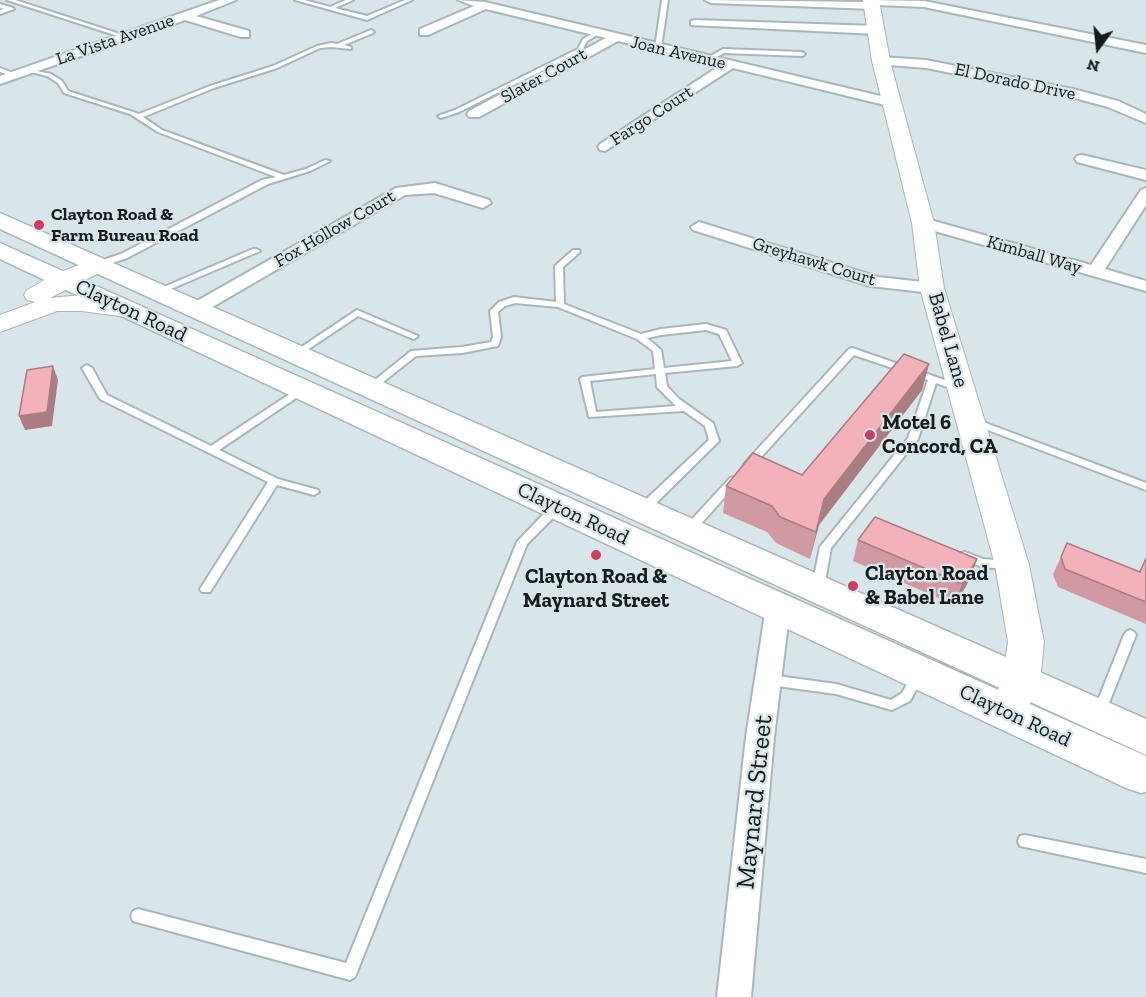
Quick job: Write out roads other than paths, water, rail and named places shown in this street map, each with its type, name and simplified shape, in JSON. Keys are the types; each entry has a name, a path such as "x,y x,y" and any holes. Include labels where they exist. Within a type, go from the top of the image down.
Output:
{"main road":[{"name":"Clayton Road","path":"0,220 817,589 1014,697 1141,774 1146,774"},
{"name":"Clayton Road","path":"0,250 919,672 1097,716 1146,738"}],"street":[{"name":"La Vista Avenue","path":"0,80 230,0"},
{"name":"Joan Avenue","path":"464,0 614,38 893,103"},
{"path":"711,0 873,9"},
{"path":"694,23 924,4 1146,49"},
{"path":"424,32 485,5"},
{"path":"520,13 534,5"},
{"name":"Babel Lane","path":"873,9 881,61 923,223 932,288 1012,565 1026,642 1014,697"},
{"path":"185,16 245,34"},
{"name":"Slater Court","path":"474,114 614,38"},
{"name":"El Dorado Drive","path":"881,61 926,64 1068,92 1113,104 1146,119"},
{"name":"Fargo Court","path":"605,147 730,65"},
{"path":"1082,159 1146,175"},
{"name":"Fox Hollow Court","path":"196,309 401,191 435,188 483,203"},
{"path":"1095,272 1146,193"},
{"name":"Kimball Way","path":"923,223 1146,286"},
{"name":"Greyhawk Court","path":"699,227 876,282 932,288"},
{"path":"0,316 62,280 97,265"},
{"path":"0,324 54,304 82,303 127,309"},
{"name":"Maynard Street","path":"734,997 760,737 770,680 778,607"}],"lane":[{"path":"10,0 126,37"},
{"path":"298,0 367,18 409,0"},
{"path":"330,8 350,0"},
{"path":"658,48 665,0"},
{"path":"0,6 11,9 0,12"},
{"path":"338,46 371,32"},
{"path":"441,116 457,111 580,50 585,40 597,33"},
{"path":"138,117 212,87 275,67 319,47 349,48"},
{"path":"707,60 723,51 802,54"},
{"path":"29,69 49,75 60,82 66,92 138,117 160,131 284,177"},
{"path":"0,70 14,75"},
{"path":"97,265 124,256 265,182 308,170 327,161"},
{"path":"156,292 256,251"},
{"path":"560,305 559,266 576,252"},
{"path":"370,388 414,353 462,350 495,344 497,337 494,311 502,303 528,300 560,305 640,337 657,350 662,387 685,408 710,425 714,441 642,510"},
{"path":"295,354 357,313 414,336"},
{"path":"640,337 706,327 723,332 737,363 585,379 592,415 685,408"},
{"path":"688,531 852,351 962,389"},
{"path":"87,368 103,397 274,481 314,492"},
{"path":"817,589 826,547 913,439 933,379"},
{"path":"212,450 302,390"},
{"path":"972,421 1146,487"},
{"path":"206,589 274,481"},
{"path":"138,916 350,972 522,542 558,507"},
{"path":"949,549 982,563 1012,565"},
{"path":"1097,716 1130,635"},
{"path":"770,680 836,689 892,705 906,697 919,672"},
{"path":"1025,841 1146,866"}],"place":[{"name":"Clayton Road & Farm Bureau Road","path":"39,225"},
{"name":"Motel 6 Concord, CA","path":"870,435"},
{"name":"Clayton Road & Maynard Street","path":"596,555"},
{"name":"Clayton Road & Babel Lane","path":"853,586"}]}
